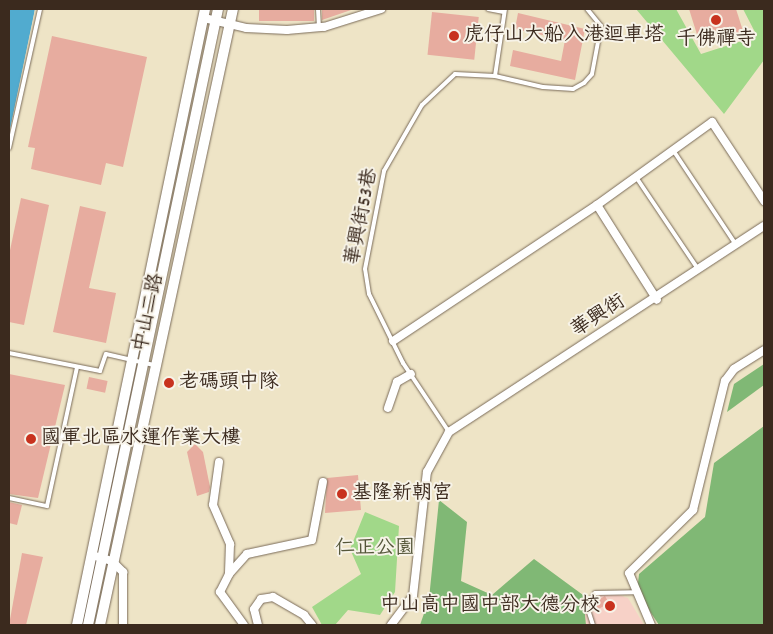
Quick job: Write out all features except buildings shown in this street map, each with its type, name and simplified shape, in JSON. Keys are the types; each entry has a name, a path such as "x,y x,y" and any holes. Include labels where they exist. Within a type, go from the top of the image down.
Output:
{"street":[{"name":"中山二路","path":"139,361 217,21 218,9"},
{"name":"中山二路","path":"88,625 102,558 157,365 233,9"},
{"path":"123,625 123,572 102,558 205,13 217,21 229,25 319,28 381,9"},
{"path":"393,341 597,204 712,122 764,201"},
{"path":"597,204 656,300"},
{"name":"華興街","path":"450,432 656,300 764,226"},
{"path":"651,625 629,582 633,565 686,520 699,498 725,381 734,369 764,350"},
{"path":"388,408 397,382 411,374"},
{"path":"391,625 413,596 427,472 450,432"},
{"path":"219,462 213,505 230,544 229,574"},
{"path":"244,625 220,592 229,574 247,554 312,540 323,482"},
{"name":"中山二路","path":"77,625 102,558"},
{"name":"中山二路","path":"100,625 102,558"},
{"path":"258,625 254,609 261,599 273,597 304,614 312,625"}],"lane":[{"path":"9,148 40,9"},
{"path":"318,9 319,28"},
{"path":"488,9 505,10 495,76"},
{"name":"華興街53巷","path":"450,432 411,374 369,294 365,269 384,171 401,135 434,89 455,74 495,76 543,87 573,89 584,83 592,74 601,26 587,9"},
{"path":"673,150 736,245"},
{"path":"636,177 699,271"},
{"path":"9,353 100,371 106,354 157,365"},
{"path":"9,498 47,506 77,367"},
{"path":"593,625 587,606 595,593 634,592"}],"shaded area":[{"name":"中山高中國中部大德分校","path":"609,592 628,598 644,625 586,625 583,613 594,596"}],"green space":[{"path":"636,9 676,9 701,54 757,36 743,9 764,9 764,60 724,114"},
{"path":"764,364 764,385 727,412 734,384"},
{"path":"764,426 764,625 659,625 637,592 639,574 705,517 714,463"},
{"path":"439,500 467,522 461,581 492,595 534,559 583,595 586,625 420,625 429,599"},
{"name":"仁正公園","path":"365,512 399,526 395,592 380,615 348,610 335,625 322,625 312,607 361,574 350,549"}],"water":[{"path":"9,9 35,9 9,134"}],"pier":[{"path":"35,9 38,9 9,136 33,20"}],"place":[{"name":"千佛禪寺","path":"716,20"},
{"name":"虎仔山大船入港迴車塔","path":"454,36"},
{"name":"老碼頭中隊","path":"169,383"},
{"name":"國軍北區水運作業大樓","path":"31,439"},
{"name":"基隆新朝宮","path":"342,494"},
{"name":"中山高中國中部大德分校","path":"610,606"}]}
